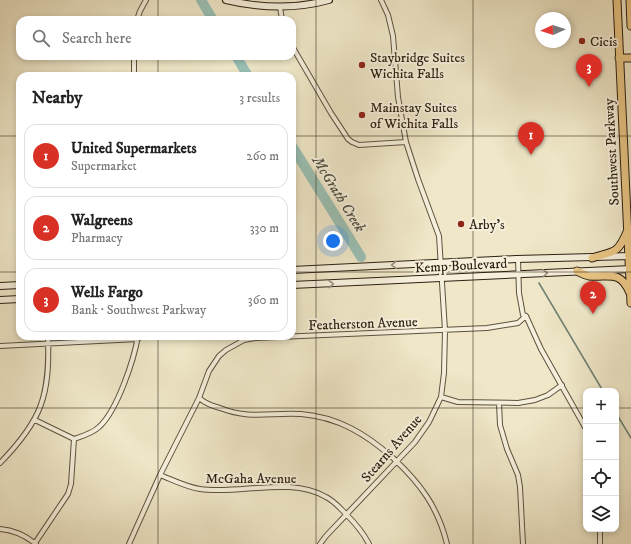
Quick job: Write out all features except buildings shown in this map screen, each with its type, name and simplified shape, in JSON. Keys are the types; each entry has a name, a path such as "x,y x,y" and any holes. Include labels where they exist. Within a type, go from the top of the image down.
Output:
{"main road":[{"path":"226,0 250,5 280,7 329,0"},
{"name":"Southwest Parkway","path":"617,0 631,303"},
{"path":"630,0 631,26"},
{"path":"619,58 631,58"},
{"path":"592,258 610,254 616,250 621,246 628,230"},
{"name":"Kemp Boulevard","path":"296,270 518,259 630,256"},
{"name":"Kemp Boulevard","path":"296,285 630,269"},
{"path":"577,272 588,276 612,275 620,279 625,284 631,300"},
{"path":"0,286 16,285"},
{"path":"0,300 16,299"}],"street":[{"path":"139,16 146,0"},
{"name":"Stearns Avenue","path":"320,544 346,514 415,442 429,422 440,397 445,366 445,330 439,236 406,142 397,86 393,36 388,15 381,0"},
{"path":"280,7 281,16"},
{"path":"296,53 331,114 348,139 359,145 406,142"},
{"path":"134,60 134,72"},
{"path":"518,259 523,315 526,316 541,349 583,424"},
{"name":"Featherston Avenue","path":"296,336 505,326 518,323 526,316"},
{"path":"0,463 22,440 35,420 40,408 47,387 49,370 48,340"},
{"path":"0,346 108,340"},
{"path":"35,420 74,439 96,430 110,414 133,360 138,340"},
{"name":"Featherston Avenue","path":"130,544 160,475 199,398 209,371 226,350 244,340"},
{"path":"440,397 458,402 518,403 535,400 548,395 562,385"},
{"path":"199,398 205,403 237,414 258,416 301,414 345,425 362,434 396,461 420,485 439,518 447,544"},
{"path":"499,403 500,425 507,449 518,475 523,544"},
{"path":"0,529 13,532 36,543 68,494 71,484 74,439"},
{"name":"McGaha Avenue","path":"160,475 185,485 201,489 281,487 305,489 326,496 335,503 358,526 368,544"},
{"path":"600,532 600,544"}],"waterway":[{"name":"McGrath Creek","path":"201,0 211,16"},
{"name":"McGrath Creek","path":"238,60 246,72"},
{"name":"McGrath Creek","path":"296,152 361,257"},
{"path":"539,283 601,388"},
{"path":"619,418 631,438"}],"place":[{"name":"Cicis","path":"582,41"},
{"name":"Staybridge Suites Wichita Falls","path":"362,65"},
{"name":"Wells Fargo","path":"589,87"},
{"name":"Mainstay Suites of Wichita Falls","path":"362,115"},
{"name":"United Supermarkets","path":"531,155"},
{"name":"Arby's","path":"461,224"},
{"name":"Walgreens","path":"593,314"}]}
